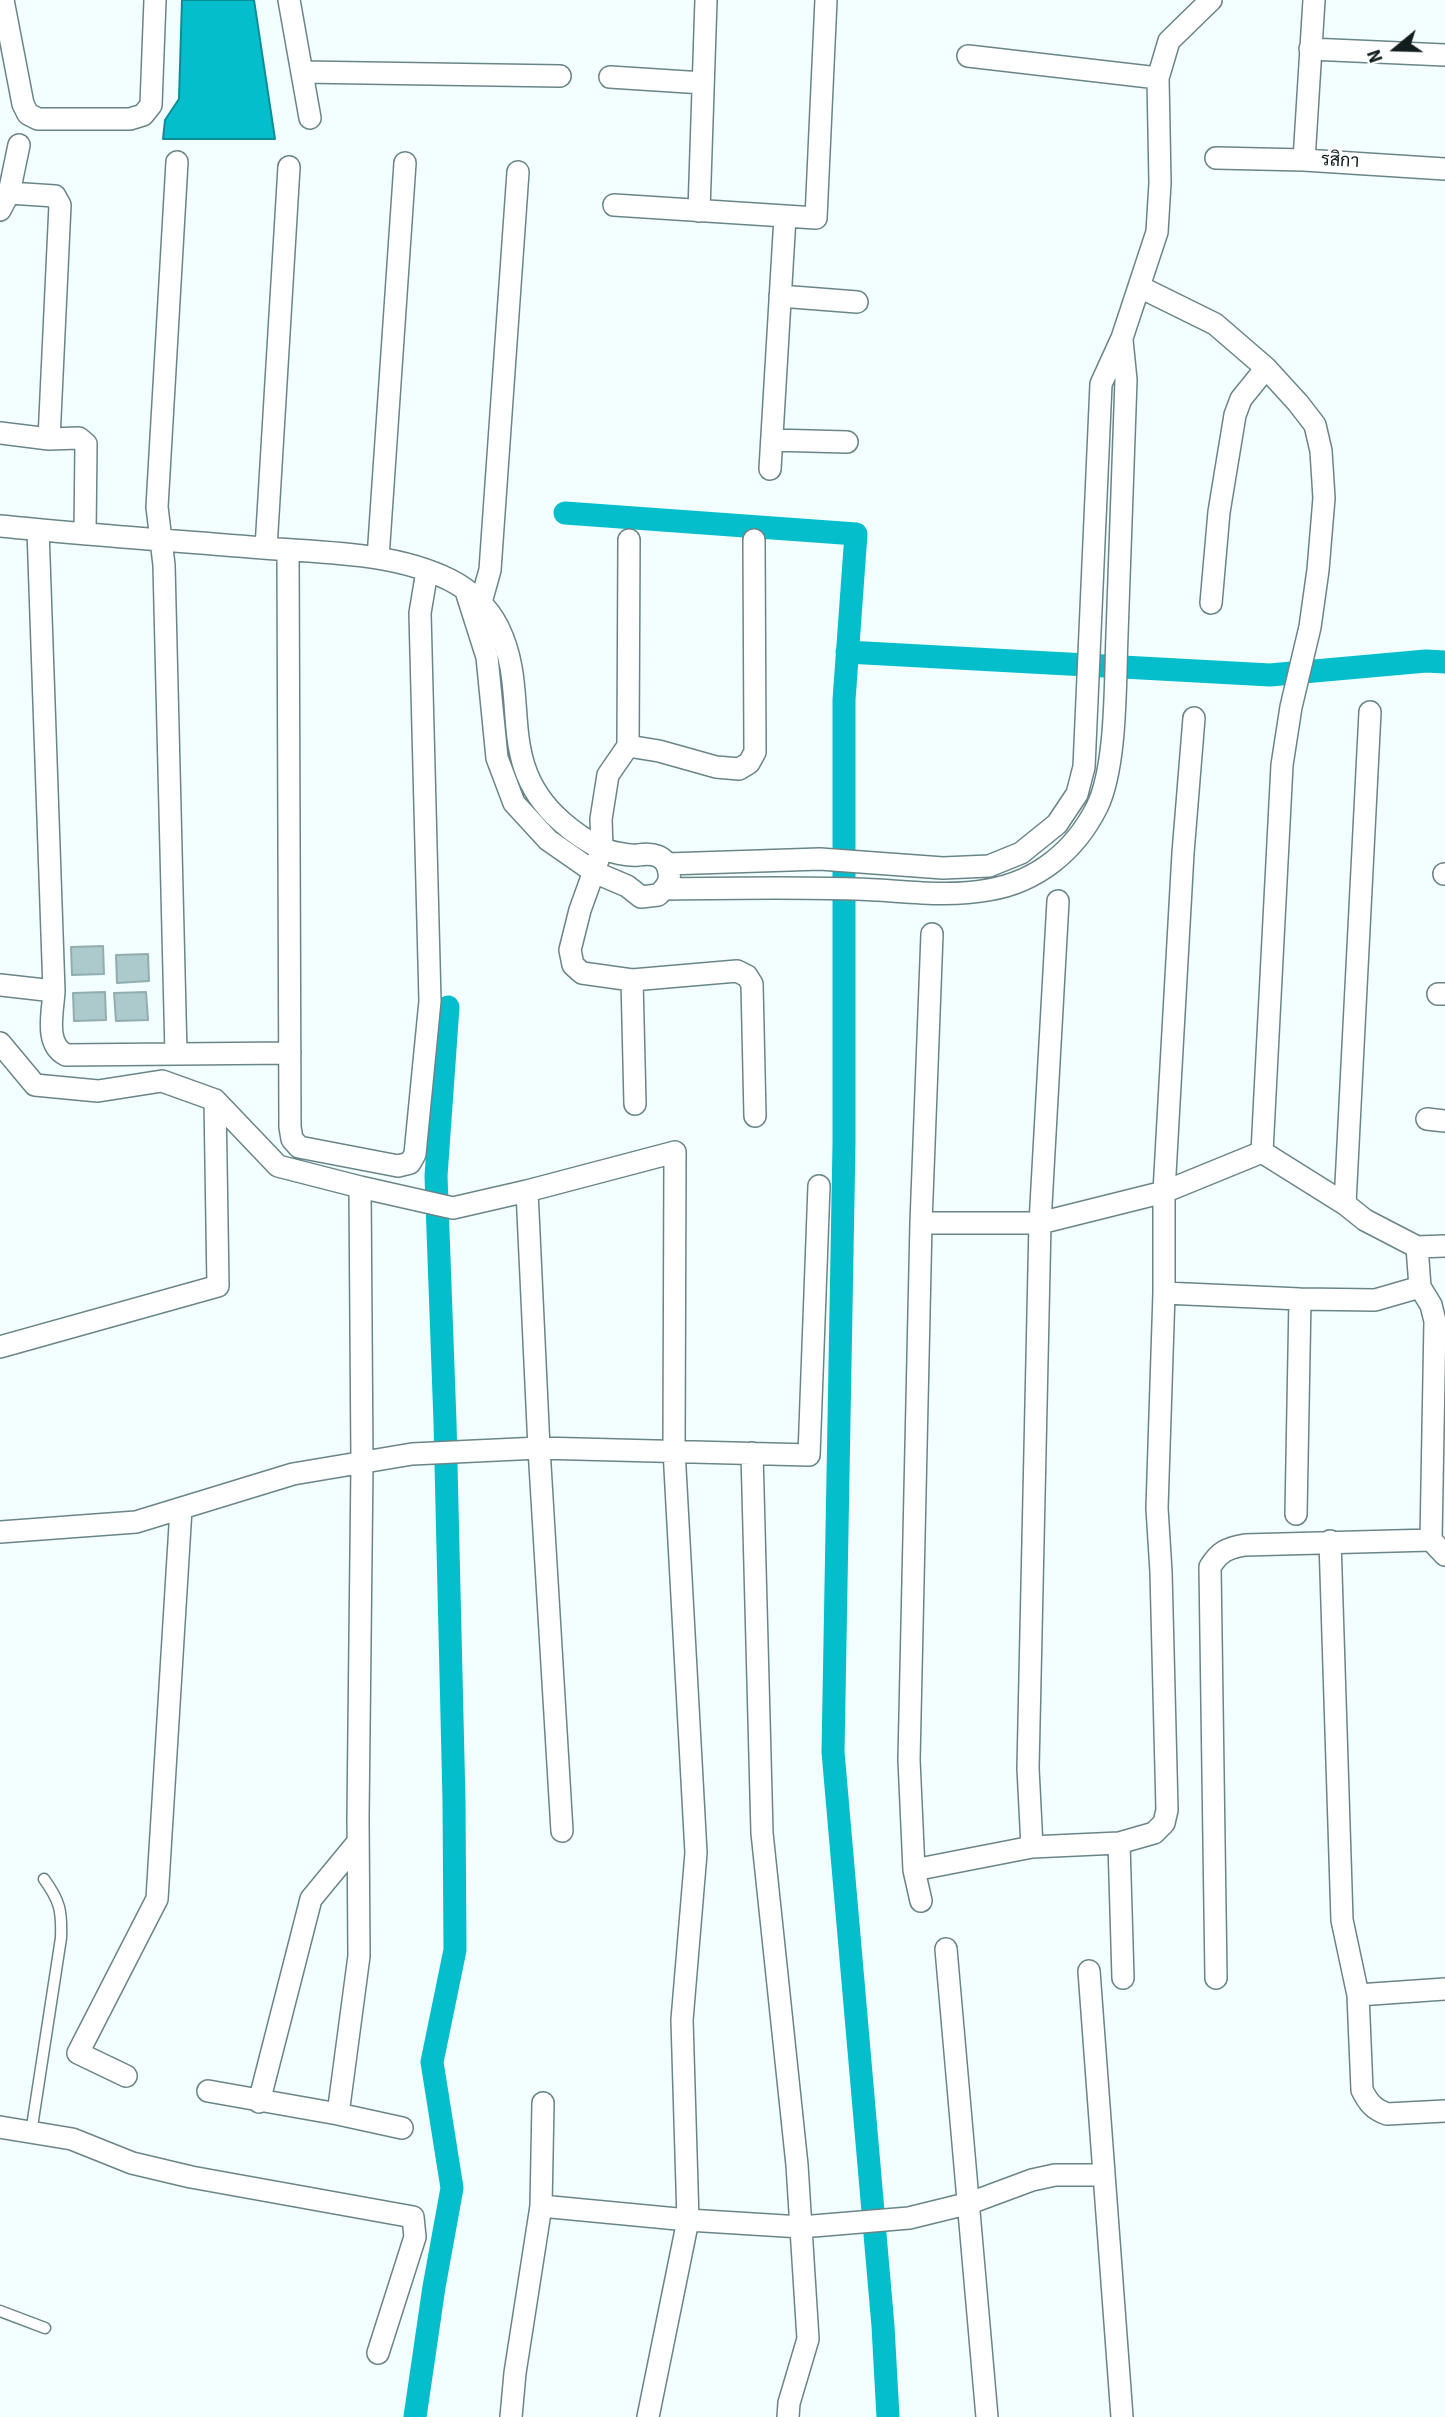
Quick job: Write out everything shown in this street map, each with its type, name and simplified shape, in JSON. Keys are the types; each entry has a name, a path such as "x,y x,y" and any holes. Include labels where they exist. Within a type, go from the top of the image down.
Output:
{"street":[{"path":"3,0 23,104 28,114 38,119 104,119 143,115 151,105 155,0"},
{"path":"289,0 310,118"},
{"path":"699,211 706,0"},
{"path":"614,205 816,218 826,0"},
{"path":"667,864 820,859 943,868 989,866 1021,853 1057,824 1077,794 1084,767 1089,687 1101,384 1122,338 1157,232 1160,183 1158,78 1169,41 1211,0"},
{"name":"รสิกา","path":"1314,0 1304,160 1445,169"},
{"path":"1310,49 1445,55"},
{"path":"968,57 1158,78"},
{"path":"302,72 560,76"},
{"path":"610,77 703,83"},
{"path":"19,145 5,201 55,196 60,205 50,439"},
{"path":"1216,158 1304,160"},
{"path":"176,1054 164,593 157,507 177,162"},
{"path":"378,558 405,163"},
{"path":"266,548 289,167"},
{"path":"0,526 378,558 427,571 451,581 475,605 497,624 509,650 519,752 534,792 562,823 602,849 637,855 653,854 661,858 670,873 665,889 658,895 641,897 627,886 594,872 548,840 514,803 497,758 487,657 475,605 490,570 518,172"},
{"path":"770,469 785,217"},
{"path":"1140,287 1215,324 1265,368 1315,425 1321,451 1324,498 1318,570 1310,627 1291,707 1282,765 1262,1152"},
{"path":"780,296 857,302"},
{"path":"665,889 819,887 941,893 987,891 1018,883 1055,862 1082,834 1108,778 1117,644 1126,380 1122,338"},
{"path":"1211,603 1219,512 1235,415 1241,399 1265,368"},
{"path":"0,433 50,439 79,438 86,444 85,534"},
{"path":"772,440 847,442"},
{"path":"38,530 54,991 52,1040 57,1050 66,1055 290,1053"},
{"path":"629,540 628,746 608,775 601,819 602,849 580,910 570,950 573,965 582,973 632,981 737,971 747,976 752,984 755,1116"},
{"path":"628,746 659,751 716,767 739,769 750,763 756,743 754,540"},
{"path":"288,550 292,1139 299,1147 398,1166 410,1163 415,1154 430,1001 420,613 427,571"},
{"path":"1345,1204 1370,712"},
{"path":"914,1870 1032,1847 1119,1843 1154,1833 1164,1823 1167,1810 1157,1507 1164,1293 1164,1192 1183,853 1194,718"},
{"path":"627,886 626,869 637,855"},
{"path":"941,893 943,868"},
{"path":"1032,1847 1028,1768 1040,1223 1058,901"},
{"path":"921,1901 914,1870 909,1760 921,1223 932,934"},
{"path":"632,981 635,1104"},
{"path":"0,985 54,991"},
{"path":"0,1043 35,1085 98,1091 162,1081 215,1100 278,1166 360,1188 453,1208 675,1152 674,1450 696,1853 682,2021 688,2220 648,2417"},
{"path":"0,1347 218,1286 215,1100"},
{"path":"921,1223 1040,1223 1164,1192 1262,1152"},
{"path":"1262,1152 1345,1204 1365,1220 1417,1247 1445,1246"},
{"path":"0,1532 136,1522 293,1474 412,1454 539,1448 809,1455 819,1186"},
{"path":"338,2114 359,1956 362,1464 360,1188"},
{"path":"527,1191 562,1831"},
{"path":"1216,1979 1210,1567 1217,1555 1228,1548 1330,1541 1438,1548 1435,1321 1431,1304 1420,1287 1417,1247"},
{"path":"1164,1293 1300,1300 1375,1300 1420,1287"},
{"path":"1296,1514 1300,1300"},
{"path":"752,1453 762,1833 797,2165 808,2339 789,2403 788,2417"},
{"path":"126,2076 78,2053 157,1899 181,1509"},
{"path":"1330,1541 1342,1920 1358,1995 1362,2090 1369,2104 1387,2114 1445,2111"},
{"path":"259,2102 311,1899 358,1842"},
{"path":"1119,1843 1123,1979"},
{"path":"946,1949 987,2417"},
{"path":"1089,1971 1122,2417"},
{"path":"1358,1995 1445,1989"},
{"path":"208,2091 402,2128"},
{"path":"511,2417 515,2373 541,2206 543,2103"},
{"path":"1,2132 72,2139 132,2163 191,2177 413,2217 415,2237 378,2353"},
{"path":"541,2206 688,2220 801,2227 909,2218 970,2203 1032,2180 1055,2175 1104,2175"}],"lane":[{"path":"31,2133 61,1938 62,1914 56,1896 44,1879"},
{"path":"0,2311 45,2328"}],"water":[{"path":"182,0 254,0 275,139 163,139 165,120 179,99"}],"building":[{"path":"103,946 104,974 72,975 71,947"},
{"path":"148,954 149,981 117,983 116,955"},
{"path":"105,992 106,1020 74,1021 73,993"},
{"path":"146,992 148,1020 116,1021 114,993"}],"waterway":[{"path":"565,513 856,534 844,700 844,1143 833,1752 883,2326 888,2417"},
{"path":"847,652 1270,675 1426,661 1445,662"},
{"path":"415,2417 452,2188 432,2062 455,1950 445,1422 436,1176 448,1007"}]}
